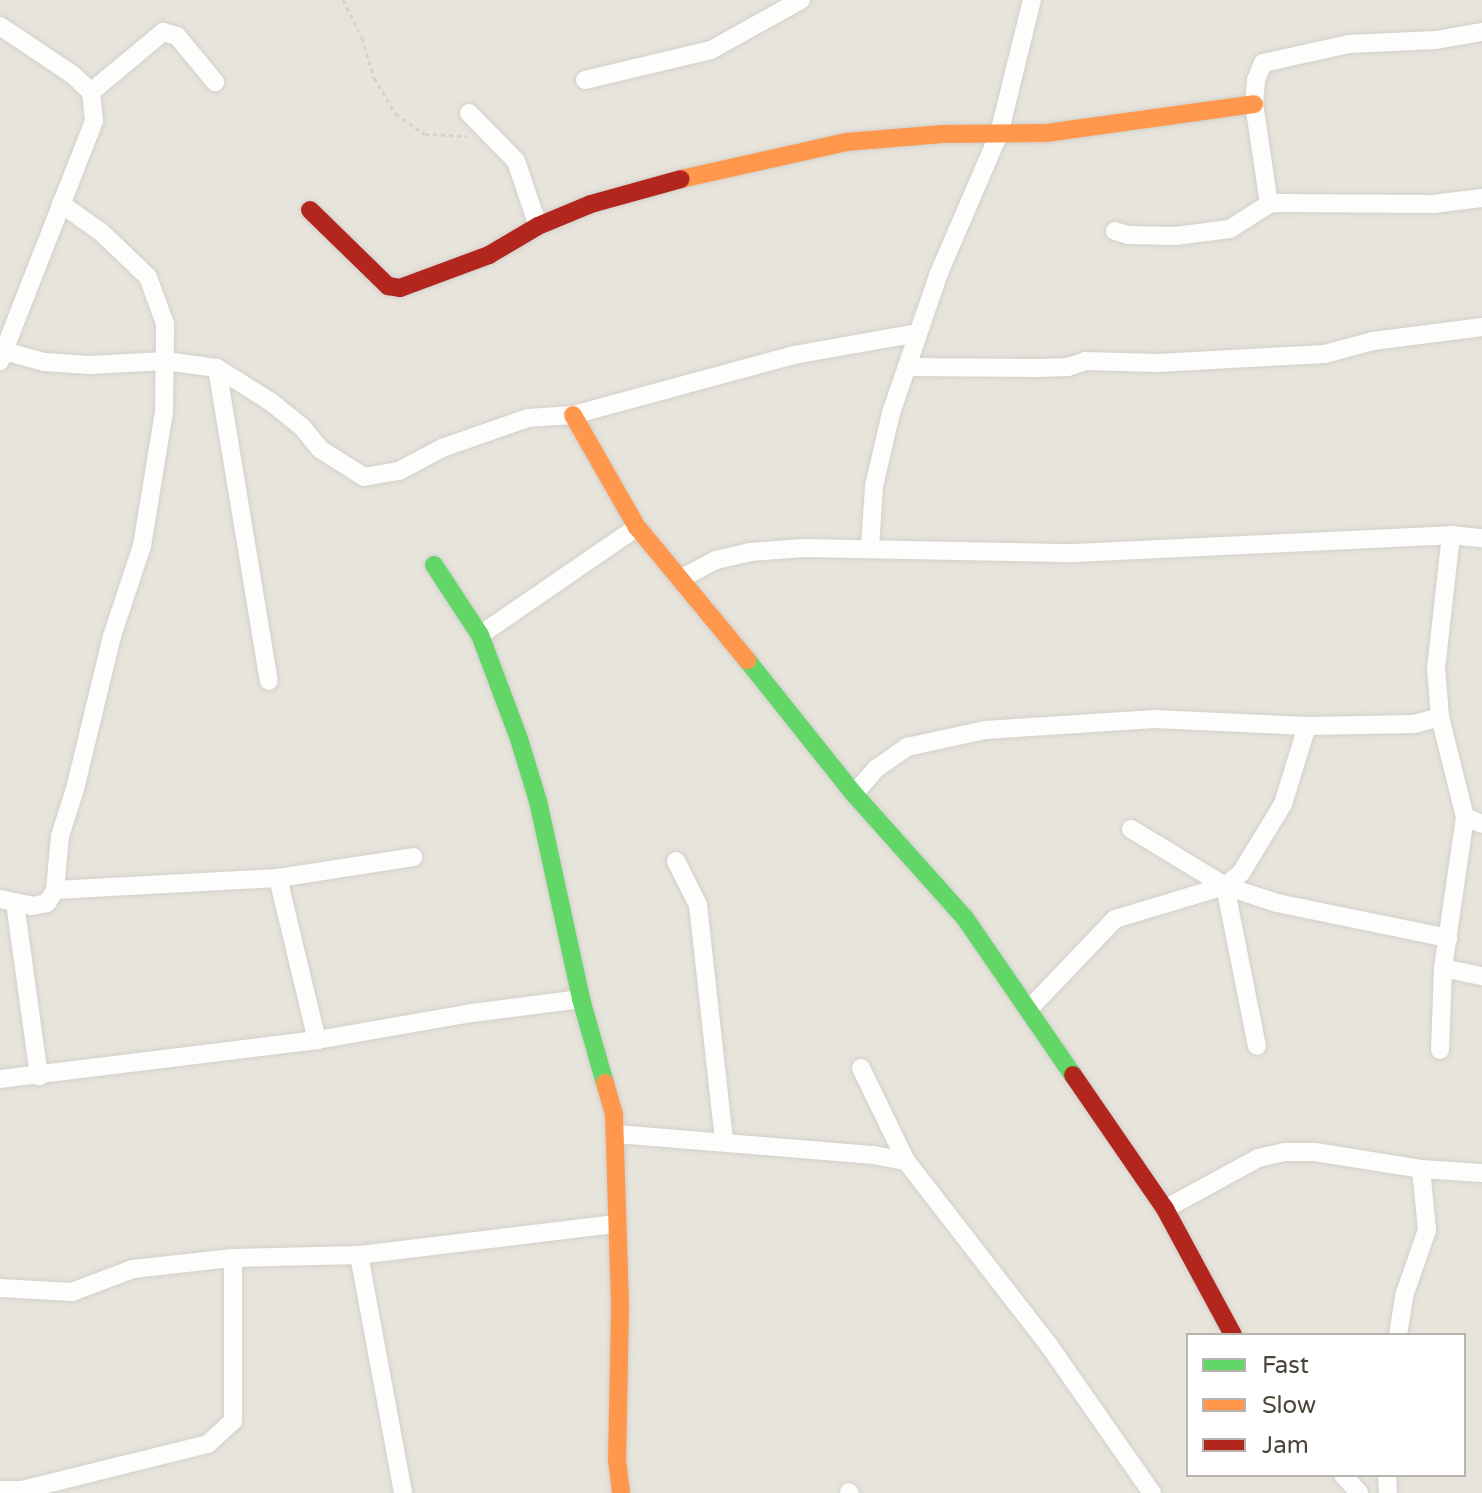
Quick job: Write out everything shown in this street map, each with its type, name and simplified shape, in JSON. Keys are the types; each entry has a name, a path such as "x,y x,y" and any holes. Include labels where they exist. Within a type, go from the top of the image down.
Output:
{"street":[{"path":"585,80 711,50 801,0"},
{"path":"870,548 874,486 891,413 917,333 999,134 1032,0"},
{"path":"0,26 73,75 91,92 94,121 2,356 90,365 165,361 217,368 271,402 303,428 320,449 364,477 399,471 442,448 528,418 573,415 794,355 917,333"},
{"path":"91,92 163,32 177,36 215,82"},
{"path":"1269,204 1254,104 1256,80 1263,63 1349,44 1436,40 1482,32"},
{"path":"310,210 388,286 400,288 489,255 538,226 591,204 654,186 846,142 1046,133 1254,104"},
{"path":"469,113 516,161 538,226"},
{"path":"1115,231 1128,235 1175,236 1230,229 1269,204 1433,204 1482,198"},
{"path":"39,1076 8,901 32,906 47,903 55,890 60,836 112,636 142,546 164,412 165,324 148,277 101,232 61,204"},
{"path":"908,367 939,370 1039,368 1095,360 1158,363 1325,354 1373,341 1482,327"},
{"path":"217,368 269,681"},
{"path":"573,415 637,527 682,578 854,794 965,918 1030,1008 1165,1209 1232,1333"},
{"path":"480,635 637,527"},
{"path":"1440,1050 1443,968 1473,820 1440,717 1436,668 1451,535"},
{"path":"682,578 716,560 750,552 870,548 1075,553 1451,535 1482,538"},
{"path":"434,565 480,635 538,801 581,999 617,1134 620,1307 617,1460 621,1493"},
{"path":"854,794 877,768 907,747 985,730 1155,719 1307,726 1414,724 1440,717"},
{"path":"1030,1008 1115,919 1225,886 1241,873 1283,804 1307,726"},
{"path":"1131,829 1225,886 1277,903 1448,938"},
{"path":"55,890 278,878 413,857"},
{"path":"676,861 698,905 724,1142"},
{"path":"278,878 317,1040"},
{"path":"1225,886 1257,1046"},
{"path":"1443,968 1482,976"},
{"path":"0,1079 317,1040 472,1013 581,999"},
{"path":"861,1068 906,1161 1048,1344 1149,1492"},
{"path":"617,1134 874,1155 906,1161"},
{"path":"1165,1209 1258,1158 1284,1152 1315,1152 1421,1169 1482,1173"},
{"path":"1398,1333 1404,1296 1427,1230 1421,1169"},
{"path":"0,1288 72,1292 133,1269 233,1258 359,1255 617,1224"},
{"path":"359,1255 403,1493"},
{"path":"0,1490 22,1492 208,1444 233,1421 233,1258"},
{"path":"1345,1477 1359,1493"}],"path":[{"path":"343,0 362,38 374,78 396,114 425,134 471,136"}],"shaded area":[{"path":"0,0 1482,0 1482,1493 0,1493"}],"traffic: fast":[{"path":"434,565 480,635 519,739 538,801 581,999 605,1083"},
{"path":"747,660 854,794 965,918 1073,1075"}],"traffic: slow":[{"path":"681,179 846,142 943,134 1046,133 1254,104"},
{"path":"573,415 637,527 747,660"},
{"path":"605,1083 614,1114 620,1307 617,1460 621,1493"}],"traffic: jam":[{"path":"310,210 388,286 400,288 489,255 538,226 591,204 681,179"},
{"path":"1073,1075 1165,1209 1232,1333"}]}
